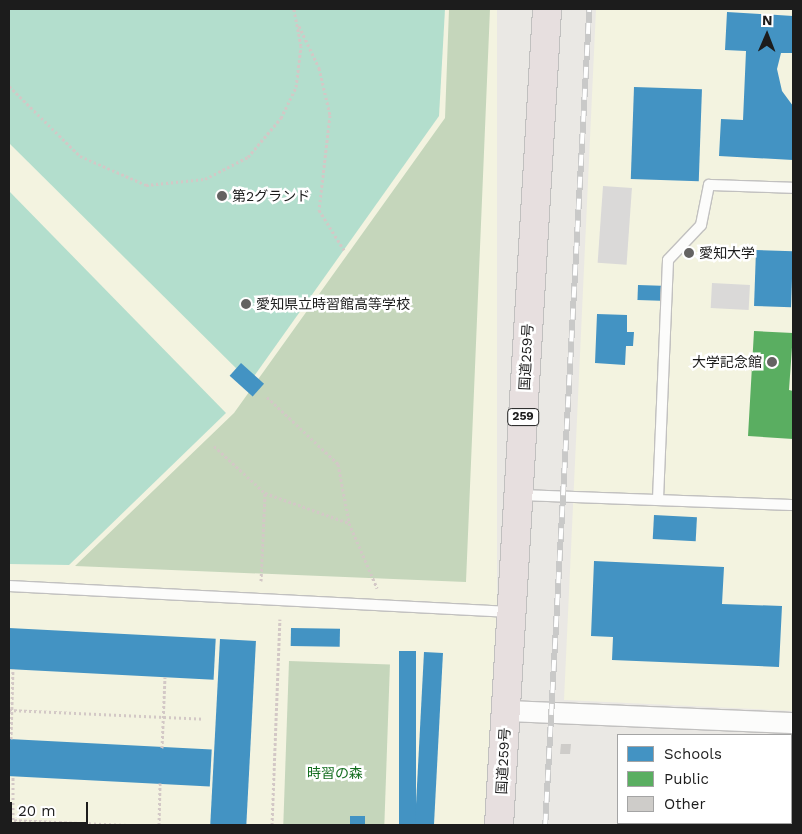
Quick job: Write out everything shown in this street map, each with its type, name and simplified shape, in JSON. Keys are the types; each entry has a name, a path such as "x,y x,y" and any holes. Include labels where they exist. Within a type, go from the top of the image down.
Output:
{"highway":[{"name":"国道259号","path":"499,825 547,9"}],"street":[{"path":"506,711 793,723"}],"lane":[{"path":"658,498 668,260 701,225 710,185 793,188"},
{"path":"518,495 658,498 793,505"},
{"path":"9,586 511,612"}],"path":[{"path":"9,86 80,156 146,185 205,179 248,157 281,118 296,86 301,46 294,9"},
{"path":"297,21 319,68 330,115 319,210 344,250"},
{"path":"267,397 338,464 349,523 385,605"},
{"path":"214,446 264,493 349,523"},
{"path":"261,599 264,493"},
{"path":"272,825 281,600"},
{"path":"11,740 10,710 13,669"},
{"path":"162,748 165,677"},
{"path":"10,710 204,719"},
{"path":"13,776 11,820 13,825"},
{"path":"160,783 160,825"},
{"path":"11,820 128,825"}],"shaded area":[{"name":"愛知県立時習館高等学校","path":"9,9 497,9 497,825 9,825"},
{"name":"愛知大学","path":"596,9 793,9 793,711 564,700"},
{"path":"603,186 632,188 627,265 598,263"},
{"path":"712,283 750,285 749,310 711,308"}],"green space":[{"name":"第2グランド","path":"9,9 445,9 439,116 250,382 9,143"},
{"path":"449,9 490,9 466,582 75,566 234,413 445,118"},
{"path":"9,191 226,413 69,565 9,564"},
{"name":"時習の森","path":"289,661 390,665 384,825 283,825"}],"building: Schools":[{"path":"727,12 793,16 793,53 781,53 777,69 782,91 793,106 793,160 719,156 721,119 743,120 746,51 725,50"},
{"path":"634,87 702,89 699,181 631,179"},
{"path":"756,250 793,251 791,307 754,306"},
{"path":"638,285 661,286 660,301 637,300"},
{"path":"597,314 627,315 627,332 634,332 633,346 626,346 625,365 595,363"},
{"path":"241,363 264,384 253,396 230,376"},
{"path":"654,515 697,517 696,541 653,539"},
{"path":"594,561 724,567 722,604 782,606 779,667 612,660 613,637 591,636"},
{"path":"9,628 216,639 214,680 9,669"},
{"path":"291,628 340,629 340,647 291,646"},
{"path":"220,639 256,641 246,825 210,825"},
{"path":"399,651 416,651 416,825 399,825"},
{"path":"424,652 443,653 434,825 415,825"},
{"path":"9,739 212,750 210,787 9,776"},
{"path":"350,816 365,816 365,825 350,825"}],"building: Public":[{"name":"大学記念館","path":"754,331 793,333 789,390 793,391 793,439 748,436"}],"building: Other":[{"path":"561,744 571,744 570,754 560,754"}],"railway":[{"path":"545,825 589,9"}],"place":[{"name":"第2グランド","path":"222,196"},
{"name":"愛知大学","path":"689,253"},
{"name":"愛知県立時習館高等学校","path":"246,304"},
{"name":"大学記念館","path":"772,362"}]}
